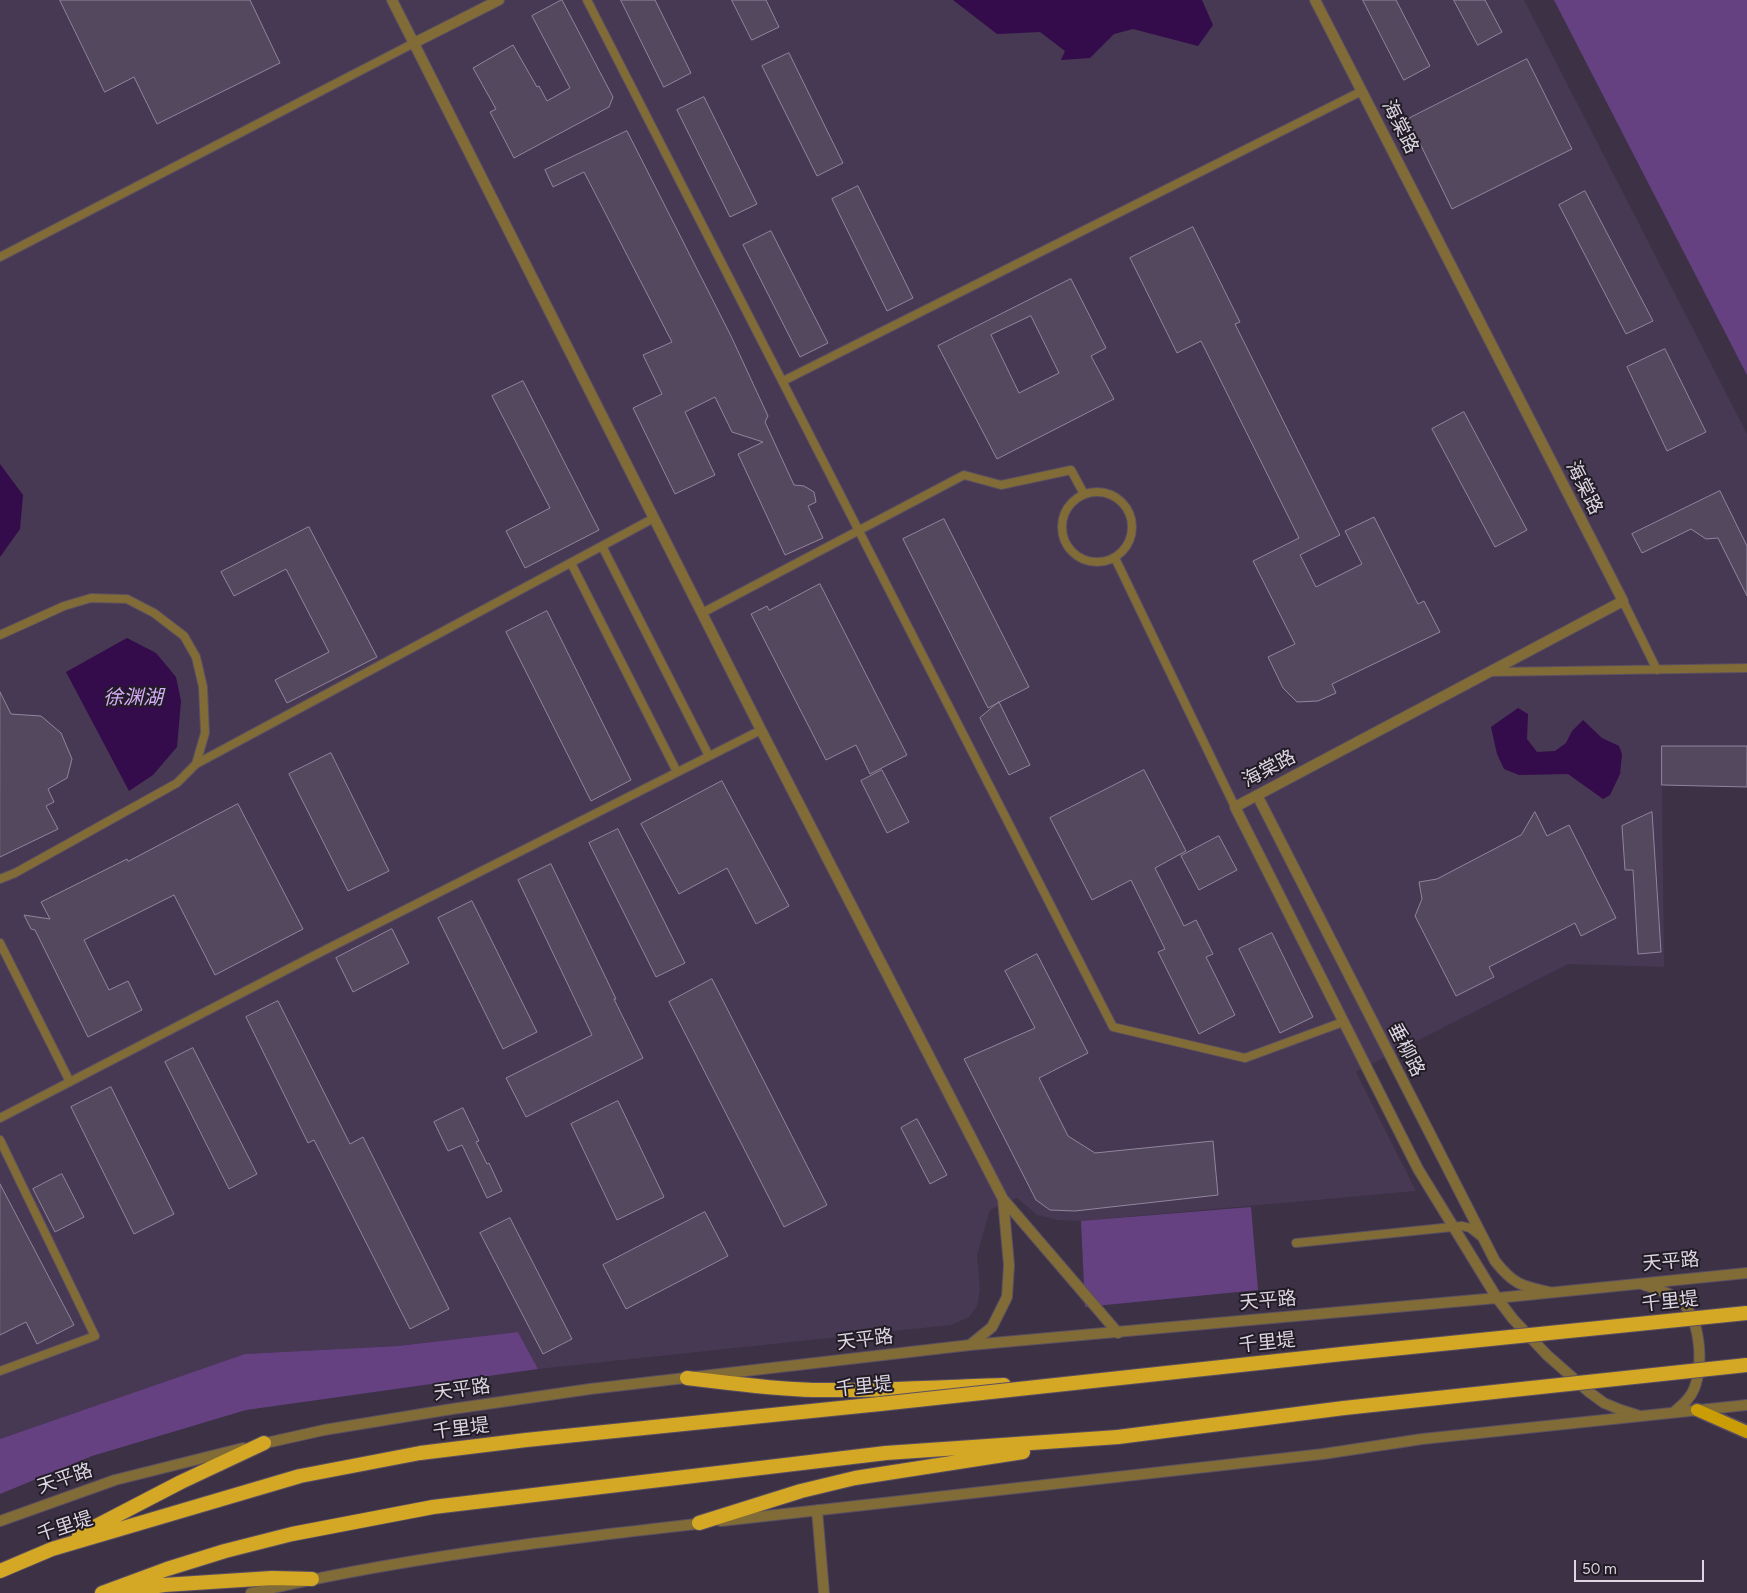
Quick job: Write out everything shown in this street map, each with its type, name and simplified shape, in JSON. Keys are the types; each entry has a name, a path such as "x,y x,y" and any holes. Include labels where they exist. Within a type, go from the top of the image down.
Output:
{"highway":[{"name":"千里堤","path":"0,1571 52,1549 300,1476 420,1453 526,1440 1075,1382 1747,1313"},
{"path":"699,1523 801,1491 855,1478 1118,1437 1344,1408 1747,1365"},
{"path":"687,1378 812,1390 1075,1382"},
{"path":"102,1593 167,1568 225,1551 292,1534 424,1509 886,1453 1118,1437"},
{"path":"52,1549 181,1482 264,1443"},
{"path":"118,1593 164,1586 272,1578 312,1579"}],"main road":[{"path":"1697,1410 1747,1432"}],"street":[{"path":"392,0 761,730 1003,1199 1118,1333"},
{"path":"414,43 499,0"},
{"name":"海棠路","path":"1235,806 1623,601 1315,0"},
{"name":"垂柳路","path":"1257,795 1495,1261 1506,1275 1522,1286 1550,1292"},
{"path":"1235,806 1418,1169 1497,1298 1513,1319 1547,1355 1589,1392 1604,1403 1640,1416"},
{"path":"970,1345 992,1327 1007,1297 1009,1266 1003,1199"},
{"name":"天平路","path":"0,1521 115,1480 264,1443 324,1430 590,1389 970,1345 1497,1298 1636,1282 1747,1272"},
{"path":"1636,1282 1678,1299 1689,1310 1696,1328 1700,1364 1695,1388 1689,1399 1674,1412"},
{"path":"251,1593 390,1564 601,1534 1323,1454 1422,1439 1747,1405"},
{"path":"818,1510 824,1593"}],"lane":[{"path":"588,0 1113,1027 1245,1058 1344,1022"},
{"path":"0,257 414,43"},
{"path":"783,381 1362,91"},
{"path":"702,613 964,475 1001,485 1071,470 1084,494"},
{"path":"1095,492 1112,495 1126,506 1132,517 1133,529 1130,540 1124,551 1115,558 1104,562 1092,562 1081,559 1072,552 1066,542 1062,531 1063,520 1070,504 1084,494 1095,492"},
{"path":"0,879 15,873 177,783 196,764 654,518"},
{"path":"602,546 709,756"},
{"path":"1115,558 1235,806"},
{"path":"571,563 677,772"},
{"path":"0,635 64,606 91,598 127,599 154,613 184,636 196,657 203,686 205,733 196,764"},
{"path":"1623,601 1657,670"},
{"path":"1490,672 1747,668"},
{"path":"0,1118 310,957 761,730"},
{"path":"0,943 70,1082"},
{"path":"0,1140 95,1336 0,1370"},
{"path":"1296,1243 1453,1226 1470,1228 1484,1240"}],"shaded area":[{"path":"0,0 1524,0 1747,434 1747,787 1662,785 1664,967 1568,964 1356,1072 1416,1191 1081,1221 1058,1220 1037,1215 1017,1198 990,1210 977,1255 980,1289 977,1306 969,1317 951,1325 538,1369 518,1332 398,1346 246,1354 0,1439"},
{"path":"1554,0 1747,0 1747,375"},
{"path":"1251,1207 1258,1290 1085,1307 1081,1221"},
{"path":"518,1332 538,1369 246,1410 92,1456 0,1494 0,1439 245,1354 398,1346"}],"water":[{"path":"953,0 1202,0 1213,25 1198,46 1133,29 1114,34 1090,58 1061,60 1065,51 1040,32 997,34"},
{"path":"0,464 23,495 20,529 0,557"},
{"name":"徐渊湖","path":"127,638 156,653 176,677 181,701 177,747 153,775 129,791 66,672"},
{"path":"1518,708 1528,714 1527,739 1537,752 1555,751 1566,743 1572,731 1583,720 1602,738 1619,746 1622,754 1620,774 1610,795 1603,799 1568,774 1519,775 1504,769 1497,754 1491,727"}],"building":[{"path":"60,0 250,0 280,63 157,124 134,77 105,92"},
{"path":"562,0 613,97 609,107 514,158 490,112 496,109 473,68 513,45 547,101 570,88 532,16"},
{"path":"621,0 655,0 691,73 664,87"},
{"path":"732,0 766,0 779,27 752,40"},
{"path":"1363,0 1396,0 1430,66 1404,80"},
{"path":"1454,0 1485,0 1502,32 1478,45"},
{"path":"789,53 843,163 817,176 762,66"},
{"path":"1527,59 1572,149 1452,209 1408,119"},
{"path":"704,97 757,204 730,217 677,110"},
{"path":"627,131 731,336 768,416 765,422 794,485 804,486 814,492 816,502 808,506 823,538 785,555 738,454 763,442 732,432 715,397 685,412 715,475 675,494 633,408 662,394 643,355 672,342 584,172 553,187 545,170"},
{"path":"858,186 913,298 887,311 832,199"},
{"path":"1585,191 1653,321 1626,334 1559,205"},
{"path":"1193,227 1240,322 1235,324 1340,535 1300,555 1316,587 1362,564 1345,531 1374,517 1418,604 1424,601 1440,632 1332,684 1336,693 1318,701 1297,702 1283,688 1268,657 1295,644 1253,561 1299,538 1201,341 1177,353 1130,258"},
{"path":"771,231 828,343 800,357 743,245"},
{"path":"1071,279 1106,348 1091,356 1114,399 997,459 938,346","holes":["1031,316 1059,373 1019,393 991,335"]},
{"path":"1665,349 1706,432 1667,451 1627,367"},
{"path":"523,381 599,530 525,568 506,531 550,508 492,396"},
{"path":"1464,412 1527,530 1495,547 1432,429"},
{"path":"1720,491 1747,546 1747,596 1718,538 1706,539 1691,529 1642,553 1632,534"},
{"path":"944,519 1029,687 988,708 903,539"},
{"path":"309,527 377,657 287,703 275,680 329,652 286,569 234,596 221,572"},
{"path":"820,584 907,755 870,774 856,745 826,760 751,614 767,606 769,610"},
{"path":"547,611 631,780 591,801 506,632"},
{"path":"0,692 11,714 41,716 61,733 72,759 67,778 48,789 54,802 46,806 58,829 0,857"},
{"path":"999,702 1030,765 1009,775 980,718"},
{"path":"1662,746 1747,746 1747,787 1662,785"},
{"path":"331,753 389,871 348,891 289,774"},
{"path":"882,770 909,822 887,833 861,781"},
{"path":"1144,770 1186,851 1155,868 1184,926 1196,920 1213,954 1206,957 1235,1015 1199,1034 1158,952 1165,949 1131,880 1092,900 1050,818"},
{"path":"722,781 789,906 756,924 727,868 679,894 641,824"},
{"path":"238,804 303,929 215,975 174,895 84,940 109,990 128,981 142,1010 88,1037 35,930 31,929 24,915 50,919 41,902 127,859 128,861"},
{"path":"1535,812 1547,836 1569,825 1616,918 1581,936 1575,923 1489,967 1494,977 1456,996 1415,916 1422,899 1419,882 1437,879 1521,835"},
{"path":"1652,812 1661,952 1638,954 1633,870 1625,870 1622,826"},
{"path":"618,829 685,963 656,977 589,843"},
{"path":"1219,836 1237,870 1199,890 1181,856"},
{"path":"551,864 643,1058 526,1117 506,1078 592,1035 518,880"},
{"path":"472,901 537,1032 503,1049 438,918"},
{"path":"392,929 409,963 353,992 336,958"},
{"path":"1272,933 1313,1017 1280,1033 1239,949"},
{"path":"1037,954 1088,1053 1039,1078 1068,1136 1095,1153 1213,1141 1218,1195 1075,1211 1050,1210 1036,1200 964,1059 1035,1028 1005,971"},
{"path":"712,979 827,1205 784,1227 669,1002"},
{"path":"278,1001 350,1144 363,1137 449,1309 410,1329 314,1140 308,1143 246,1017"},
{"path":"193,1048 257,1174 229,1189 165,1062"},
{"path":"111,1087 174,1214 134,1234 71,1107"},
{"path":"618,1101 664,1197 617,1220 571,1124"},
{"path":"463,1108 479,1141 476,1142 487,1164 489,1163 502,1191 487,1198 462,1145 448,1151 434,1122"},
{"path":"917,1119 947,1175 930,1184 901,1128"},
{"path":"62,1174 84,1217 55,1232 33,1189"},
{"path":"0,1184 74,1325 37,1344 26,1322 0,1335"},
{"path":"705,1212 728,1256 626,1309 603,1265"},
{"path":"510,1218 572,1339 543,1354 480,1233"}]}
